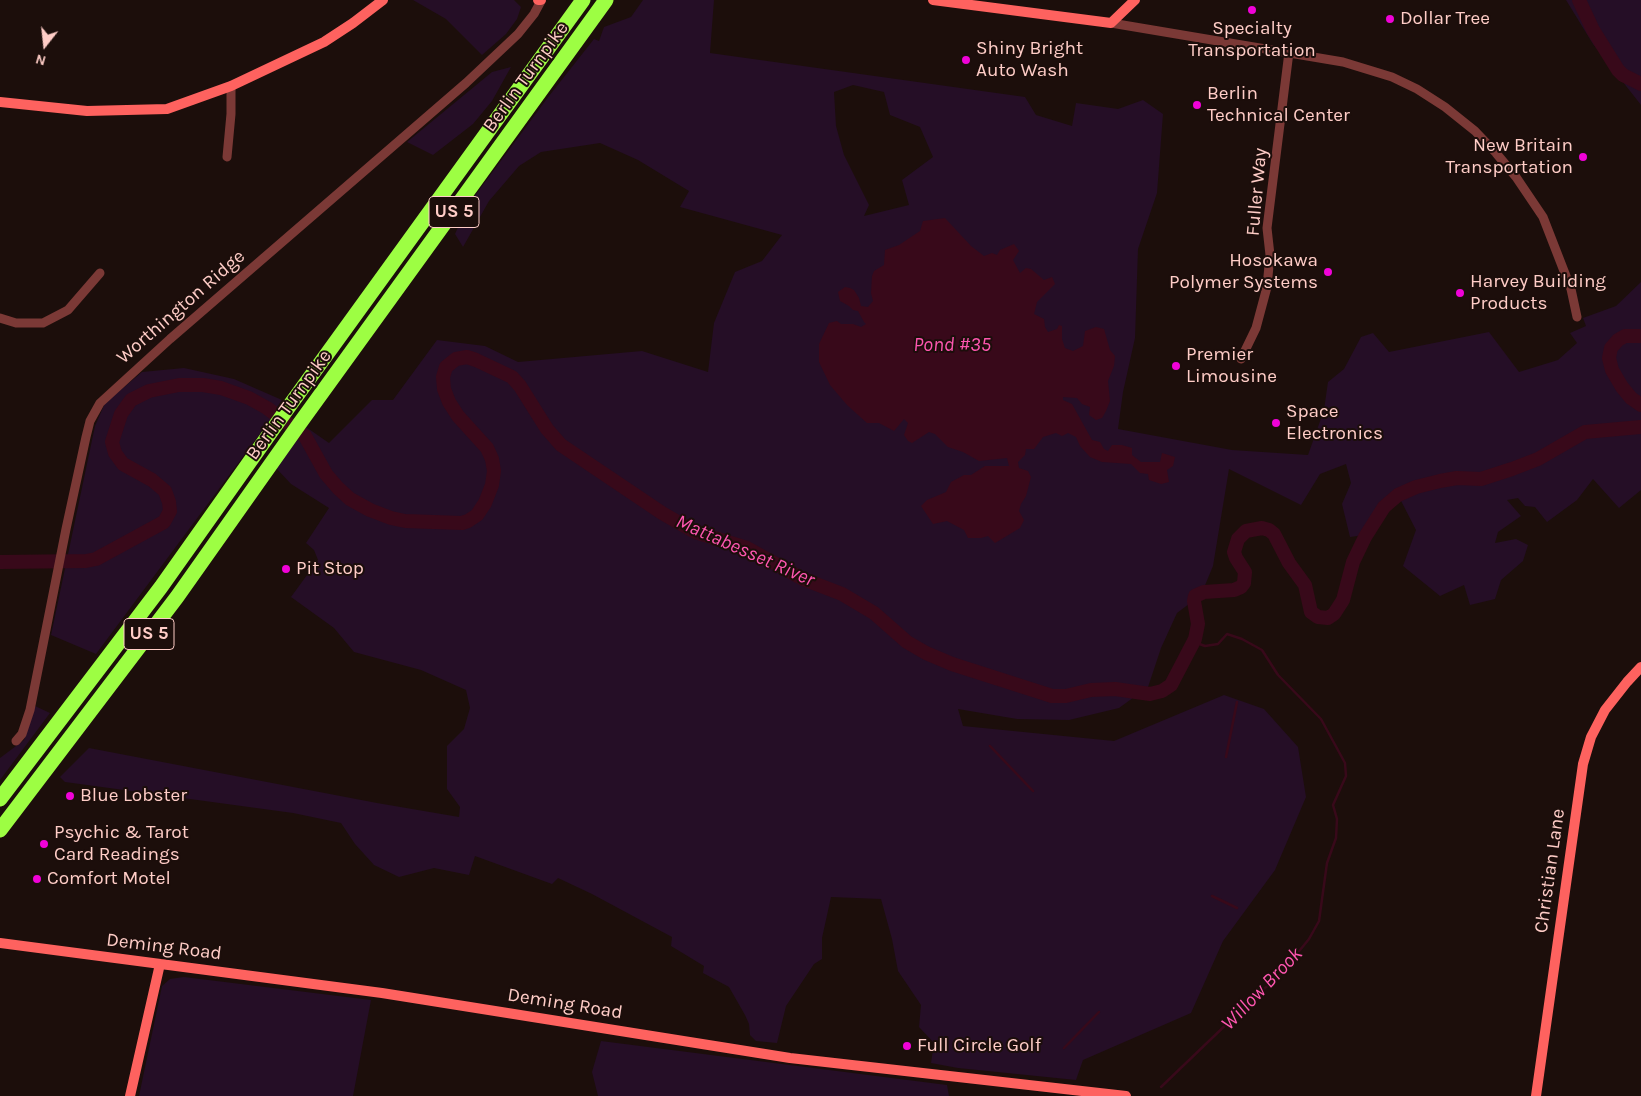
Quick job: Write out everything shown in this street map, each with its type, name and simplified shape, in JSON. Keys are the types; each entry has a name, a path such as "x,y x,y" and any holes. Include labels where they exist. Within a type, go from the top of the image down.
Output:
{"highway":[{"name":"Berlin Turnpike","path":"0,799 155,595 583,0"},
{"name":"Berlin Turnpike","path":"0,830 177,597 606,0"}],"street":[{"path":"0,102 87,111 167,109 231,86 324,42 353,23 382,0"},
{"name":"Worthington Ridge","path":"16,741 24,729 30,710 86,437 90,421 100,403 170,339 466,83 518,34 530,19 540,0"},
{"path":"933,0 1111,23 1289,52 1343,62 1392,76 1445,107 1475,131 1516,177 1543,217 1568,281 1577,316"},
{"path":"1111,23 1135,0"},
{"name":"Fuller Way","path":"1241,359 1256,328 1267,287 1270,255 1267,228 1289,52"},
{"path":"227,157 231,114 231,86"},
{"path":"0,318 16,322 44,323 68,310 100,273"},
{"name":"Christian Lane","path":"1536,1096 1583,764 1590,737 1605,710 1626,682 1641,667"},
{"name":"Deming Road","path":"0,943 396,995 790,1058 1126,1096"},
{"path":"130,1096 160,964"}],"shaded area":[{"path":"413,0 514,0 521,7 517,19 506,34 482,55 446,19"},
{"path":"643,0 714,0 710,53 1025,97 1036,115 1072,126 1076,103 1118,109 1143,100 1163,114 1157,193 1138,249 1135,338 1123,392 1118,429 1232,450 1308,455 1324,410 1328,382 1344,369 1361,337 1373,333 1389,352 1489,332 1519,372 1558,360 1577,343 1570,333 1586,326 1583,318 1616,306 1641,282 1641,490 1619,508 1593,479 1577,500 1547,522 1535,507 1525,506 1518,498 1507,500 1521,516 1498,532 1495,543 1516,539 1528,545 1523,561 1501,580 1495,599 1470,605 1464,585 1440,596 1403,566 1416,530 1397,493 1364,535 1350,537 1342,504 1351,483 1346,464 1320,474 1301,505 1229,469 1213,566 1201,595 1177,613 1161,648 1148,687 1119,708 1069,720 1017,719 958,709 963,726 1114,741 1224,695 1264,709 1298,747 1306,797 1275,870 1223,941 1191,1013 1083,1060 1076,1080 958,1068 931,1063 934,1043 919,1027 921,1005 898,971 892,939 881,899 831,897 822,938 822,959 814,964 786,1006 777,1043 756,1041 750,1035 749,1024 729,987 703,973 704,966 671,946 672,937 558,878 552,884 475,856 469,875 434,868 399,877 374,865 355,844 341,823 293,813 65,782 60,777 89,748 459,817 460,807 447,789 447,746 464,729 470,708 466,690 421,670 354,652 334,628 291,597 318,560 314,550 306,543 329,508 291,484 275,467 306,427 329,443 372,400 393,400 437,340 485,346 518,362 642,351 708,372 714,323 735,272 762,261 782,235 680,207 689,191 638,160 600,143 541,152 519,166 489,201 463,247 455,234 468,205 594,39 599,41 604,27 631,17","holes":["853,85 884,92 890,115 920,127 933,157 902,180 909,205 864,216 869,205 844,155 836,126 834,92"]},
{"path":"1566,0 1641,0 1641,105 1593,44"},
{"path":"511,67 492,101 473,124 433,155 407,142 492,72"},
{"path":"184,368 234,379 282,400 271,419 96,654 51,635 95,426 105,403 142,372"},
{"path":"35,706 50,713 0,780 0,758 24,740"},
{"path":"184,977 371,1000 353,1096 139,1096 162,986 170,979"},
{"path":"601,1041 947,1085 949,1096 598,1096 592,1072"}],"water":[{"name":"Pond #35","path":"945,218 971,246 984,256 992,253 997,255 1000,250 1014,244 1019,251 1013,260 1020,273 1026,268 1031,269 1044,280 1052,277 1055,284 1037,302 1034,314 1044,319 1048,332 1057,329 1059,325 1062,326 1062,339 1065,348 1073,351 1083,346 1085,331 1096,327 1104,329 1110,350 1115,356 1114,366 1108,381 1110,401 1102,418 1096,420 1089,415 1090,407 1082,404 1077,398 1063,397 1063,400 1072,404 1092,440 1100,442 1104,449 1108,451 1112,445 1132,448 1132,455 1141,462 1160,462 1162,453 1175,457 1173,466 1167,470 1169,482 1161,484 1149,480 1148,474 1140,473 1131,464 1102,462 1090,457 1080,446 1076,437 1068,433 1062,436 1056,433 1043,437 1034,449 1026,449 1025,455 1018,462 1019,468 1028,471 1031,477 1026,496 1019,511 1024,520 1020,528 995,543 988,536 968,538 964,530 947,521 933,524 921,506 927,500 946,492 951,482 964,475 971,475 985,466 1009,466 1007,458 979,461 963,452 948,447 935,434 929,432 912,443 904,435 908,423 904,419 894,431 879,423 867,423 847,405 830,385 819,362 819,344 829,323 837,321 841,324 853,324 861,327 866,324 858,311 853,310 840,301 838,292 845,287 854,290 861,306 868,307 873,301 871,293 872,276 874,271 884,265 885,250 899,245 920,231 923,221"}],"waterway":[{"name":"Mattabesset River","path":"1579,0 1593,30 1618,70 1623,75 1641,84"},
{"name":"Mattabesset River","path":"1641,336 1625,336 1618,340 1611,348 1609,358 1612,370 1622,387 1631,398 1641,405"},
{"name":"Mattabesset River","path":"0,562 86,561 96,559 164,522 170,511 165,491 152,480 123,464 115,453 112,442 121,414 131,400 149,391 179,385 203,385 221,388 249,398 267,408 305,436 326,474 338,488 350,499 370,510 405,521 462,523 468,521 477,515 485,503 492,485 494,471 492,459 487,448 458,416 449,402 444,389 443,377 446,367 456,359 467,357 512,377 520,386 547,429 561,445 662,513 695,532 747,548 803,579 842,594 874,613 907,642 926,653 952,664 1052,696 1066,696 1091,690 1115,689 1150,694 1162,691 1171,685 1195,639 1198,624 1194,601 1195,596 1204,592 1234,590 1241,587 1244,583 1245,572 1234,552 1238,539 1246,531 1262,528 1274,534 1289,563 1305,585 1311,612 1318,617 1328,618 1334,614 1343,600 1353,562 1365,537 1384,507 1398,495 1416,487 1440,481 1457,478 1481,479 1512,469 1538,459 1585,432 1641,427"},
{"name":"Willow Brook","path":"1161,1087 1277,978 1309,939 1319,921 1327,863 1336,838 1337,819 1333,805 1346,776 1345,763 1321,719 1278,675 1262,650 1242,639 1227,634 1218,644 1205,646 1194,642"},
{"path":"1226,757 1237,702"},
{"path":"990,746 1033,791"},
{"path":"1212,896 1237,908"},
{"path":"1064,1048 1099,1012"}],"place":[{"name":"Specialty Transportation","path":"1252,10"},
{"name":"Dollar Tree","path":"1390,19"},
{"name":"Shiny Bright Auto Wash","path":"966,60"},
{"name":"Berlin Technical Center","path":"1197,105"},
{"name":"New Britain Transportation","path":"1583,157"},
{"name":"Hosokawa Polymer Systems","path":"1328,272"},
{"name":"Harvey Building Products","path":"1460,293"},
{"name":"Premier Limousine","path":"1176,366"},
{"name":"Space Electronics","path":"1276,423"},
{"name":"Pit Stop","path":"286,569"},
{"name":"Blue Lobster","path":"70,796"},
{"name":"Psychic & Tarot Card Readings","path":"44,844"},
{"name":"Comfort Motel","path":"37,879"},
{"name":"Full Circle Golf","path":"907,1046"}]}
